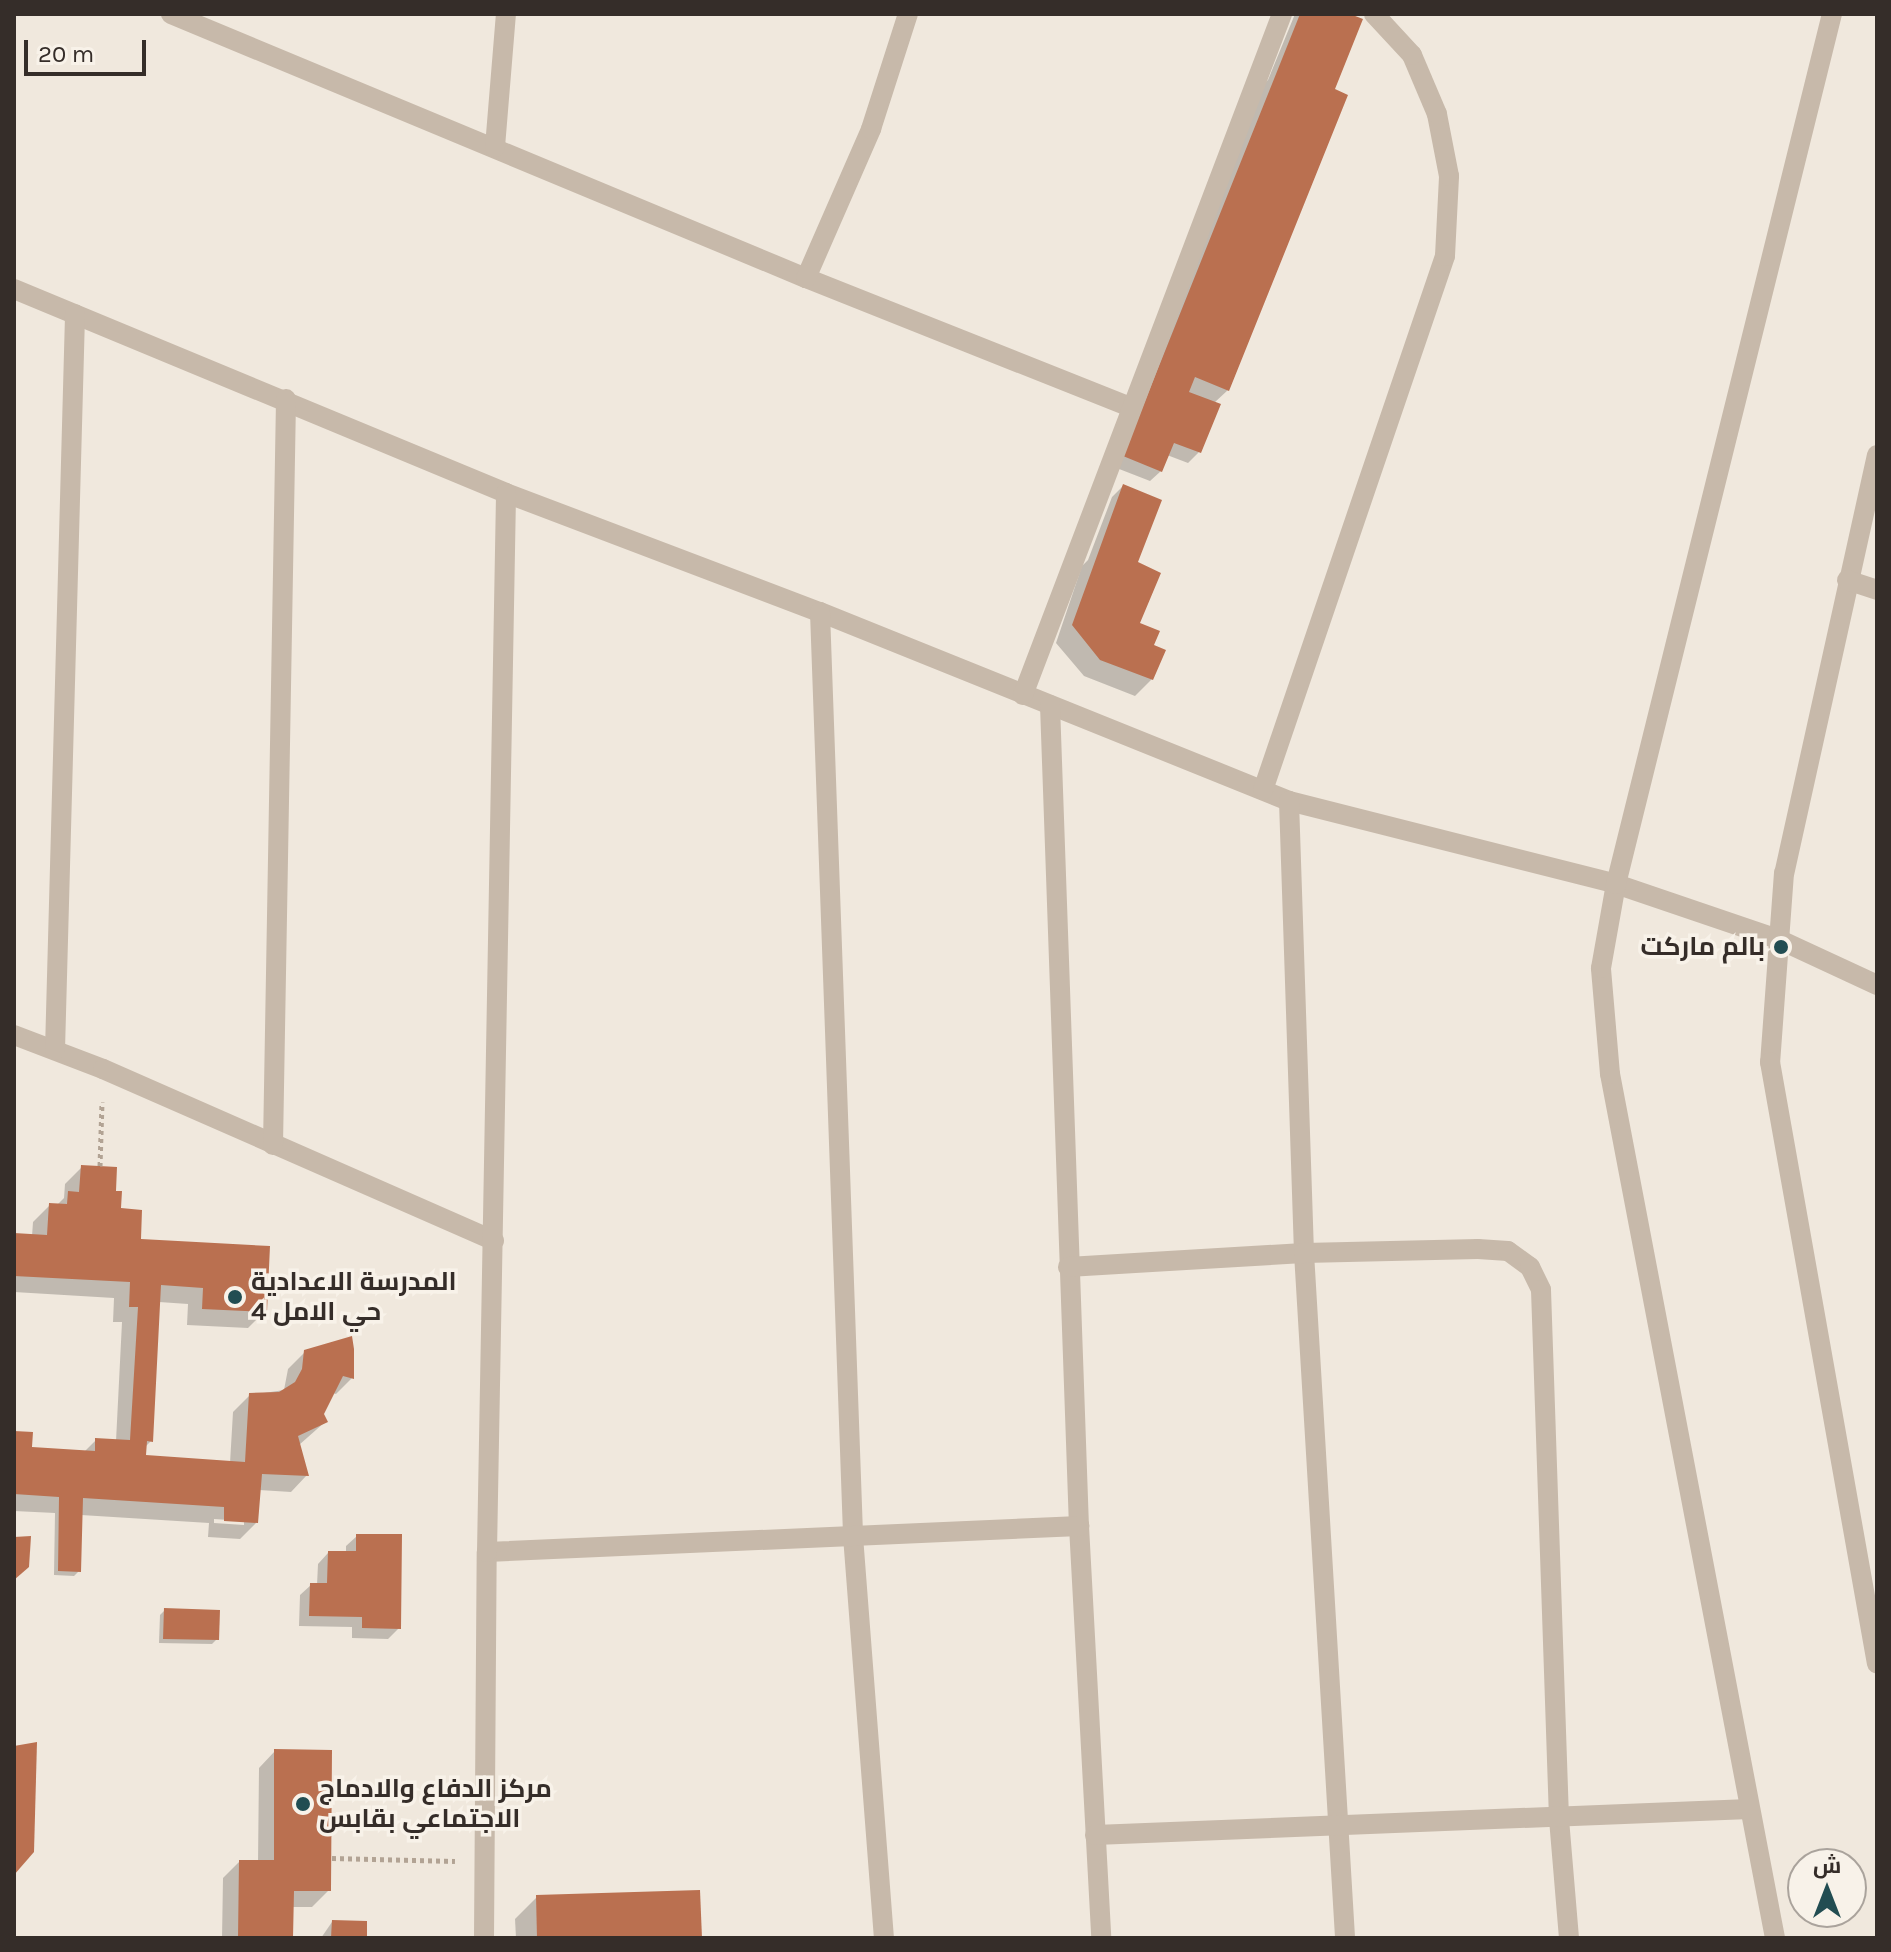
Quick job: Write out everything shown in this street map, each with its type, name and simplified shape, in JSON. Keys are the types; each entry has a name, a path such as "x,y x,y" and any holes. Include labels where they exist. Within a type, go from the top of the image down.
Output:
{"street":[{"path":"171,14 806,278 1130,407"},
{"path":"495,147 506,14"},
{"path":"806,278 871,129 908,14"},
{"path":"1023,695 1282,14"},
{"path":"1263,790 1445,256 1449,176 1437,114 1412,55 1374,14"},
{"path":"1775,1938 1610,1074 1601,968 1616,884 1832,14"},
{"path":"14,289 286,399 506,493 820,612 1289,801 1616,884 1778,939 1877,985"},
{"path":"55,1050 75,314"},
{"path":"273,1145 286,399"},
{"path":"1877,455 1784,873 1770,1062 1877,1664"},
{"path":"484,1938 487,1552 506,493"},
{"path":"1847,580 1877,590"},
{"path":"820,612 853,1536 884,1938"},
{"path":"1050,705 1068,1267 1101,1938"},
{"path":"1289,801 1304,1253 1345,1938"},
{"path":"14,1035 103,1069 494,1241"},
{"path":"1068,1267 1304,1253 1508,1251 1530,1267 1541,1290 1559,1819 1569,1938"},
{"path":"487,1552 1079,1526"},
{"path":"1095,1835 1338,1828 1749,1809"}],"path":[{"path":"100,1166 103,1069"},
{"path":"332,1858 485,1862"}],"building":[{"path":"1300,14 1350,14 1363,19 1335,89 1348,95 1229,391 1195,377 1189,392 1221,404 1201,453 1174,443 1162,472 1123,456"},
{"path":"1123,484 1162,500 1138,562 1161,573 1140,623 1160,631 1154,645 1166,650 1153,680 1100,660 1072,625"},
{"path":"81,1165 117,1167 116,1191 122,1191 121,1208 142,1210 141,1239 270,1246 267,1312 202,1309 203,1288 161,1285 153,1442 147,1441 146,1455 245,1462 249,1393 279,1392 295,1382 302,1369 304,1350 352,1336 354,1379 343,1376 324,1414 328,1422 298,1436 309,1476 262,1474 258,1523 224,1521 224,1507 83,1498 81,1572 58,1571 59,1497 14,1494 14,1431 33,1432 32,1447 95,1451 95,1438 130,1440 138,1307 129,1307 130,1282 14,1276 14,1233 47,1235 49,1203 67,1204 68,1191 79,1192"},
{"path":"356,1534 402,1534 401,1629 362,1628 362,1617 309,1616 310,1583 327,1583 328,1551 356,1551"},
{"path":"31,1536 29,1567 14,1580 14,1537"},
{"path":"164,1608 220,1610 219,1640 163,1639"},
{"path":"37,1742 34,1852 14,1875 14,1746"},
{"name":"مركز الدفاع والادماج الاجتماعي بقابس","path":"274,1749 332,1750 331,1891 294,1891 293,1938 238,1938 239,1860 274,1860"},
{"path":"700,1890 702,1938 537,1938 536,1895"},
{"path":"332,1920 367,1921 367,1938 331,1938"}],"place":[{"name":"بالم ماركت","path":"1781,947"},
{"name":"المدرسة الاعدادية حي الامل 4","path":"235,1297"},
{"name":"مركز الدفاع والادماج الاجتماعي بقابس","path":"303,1804"}]}
